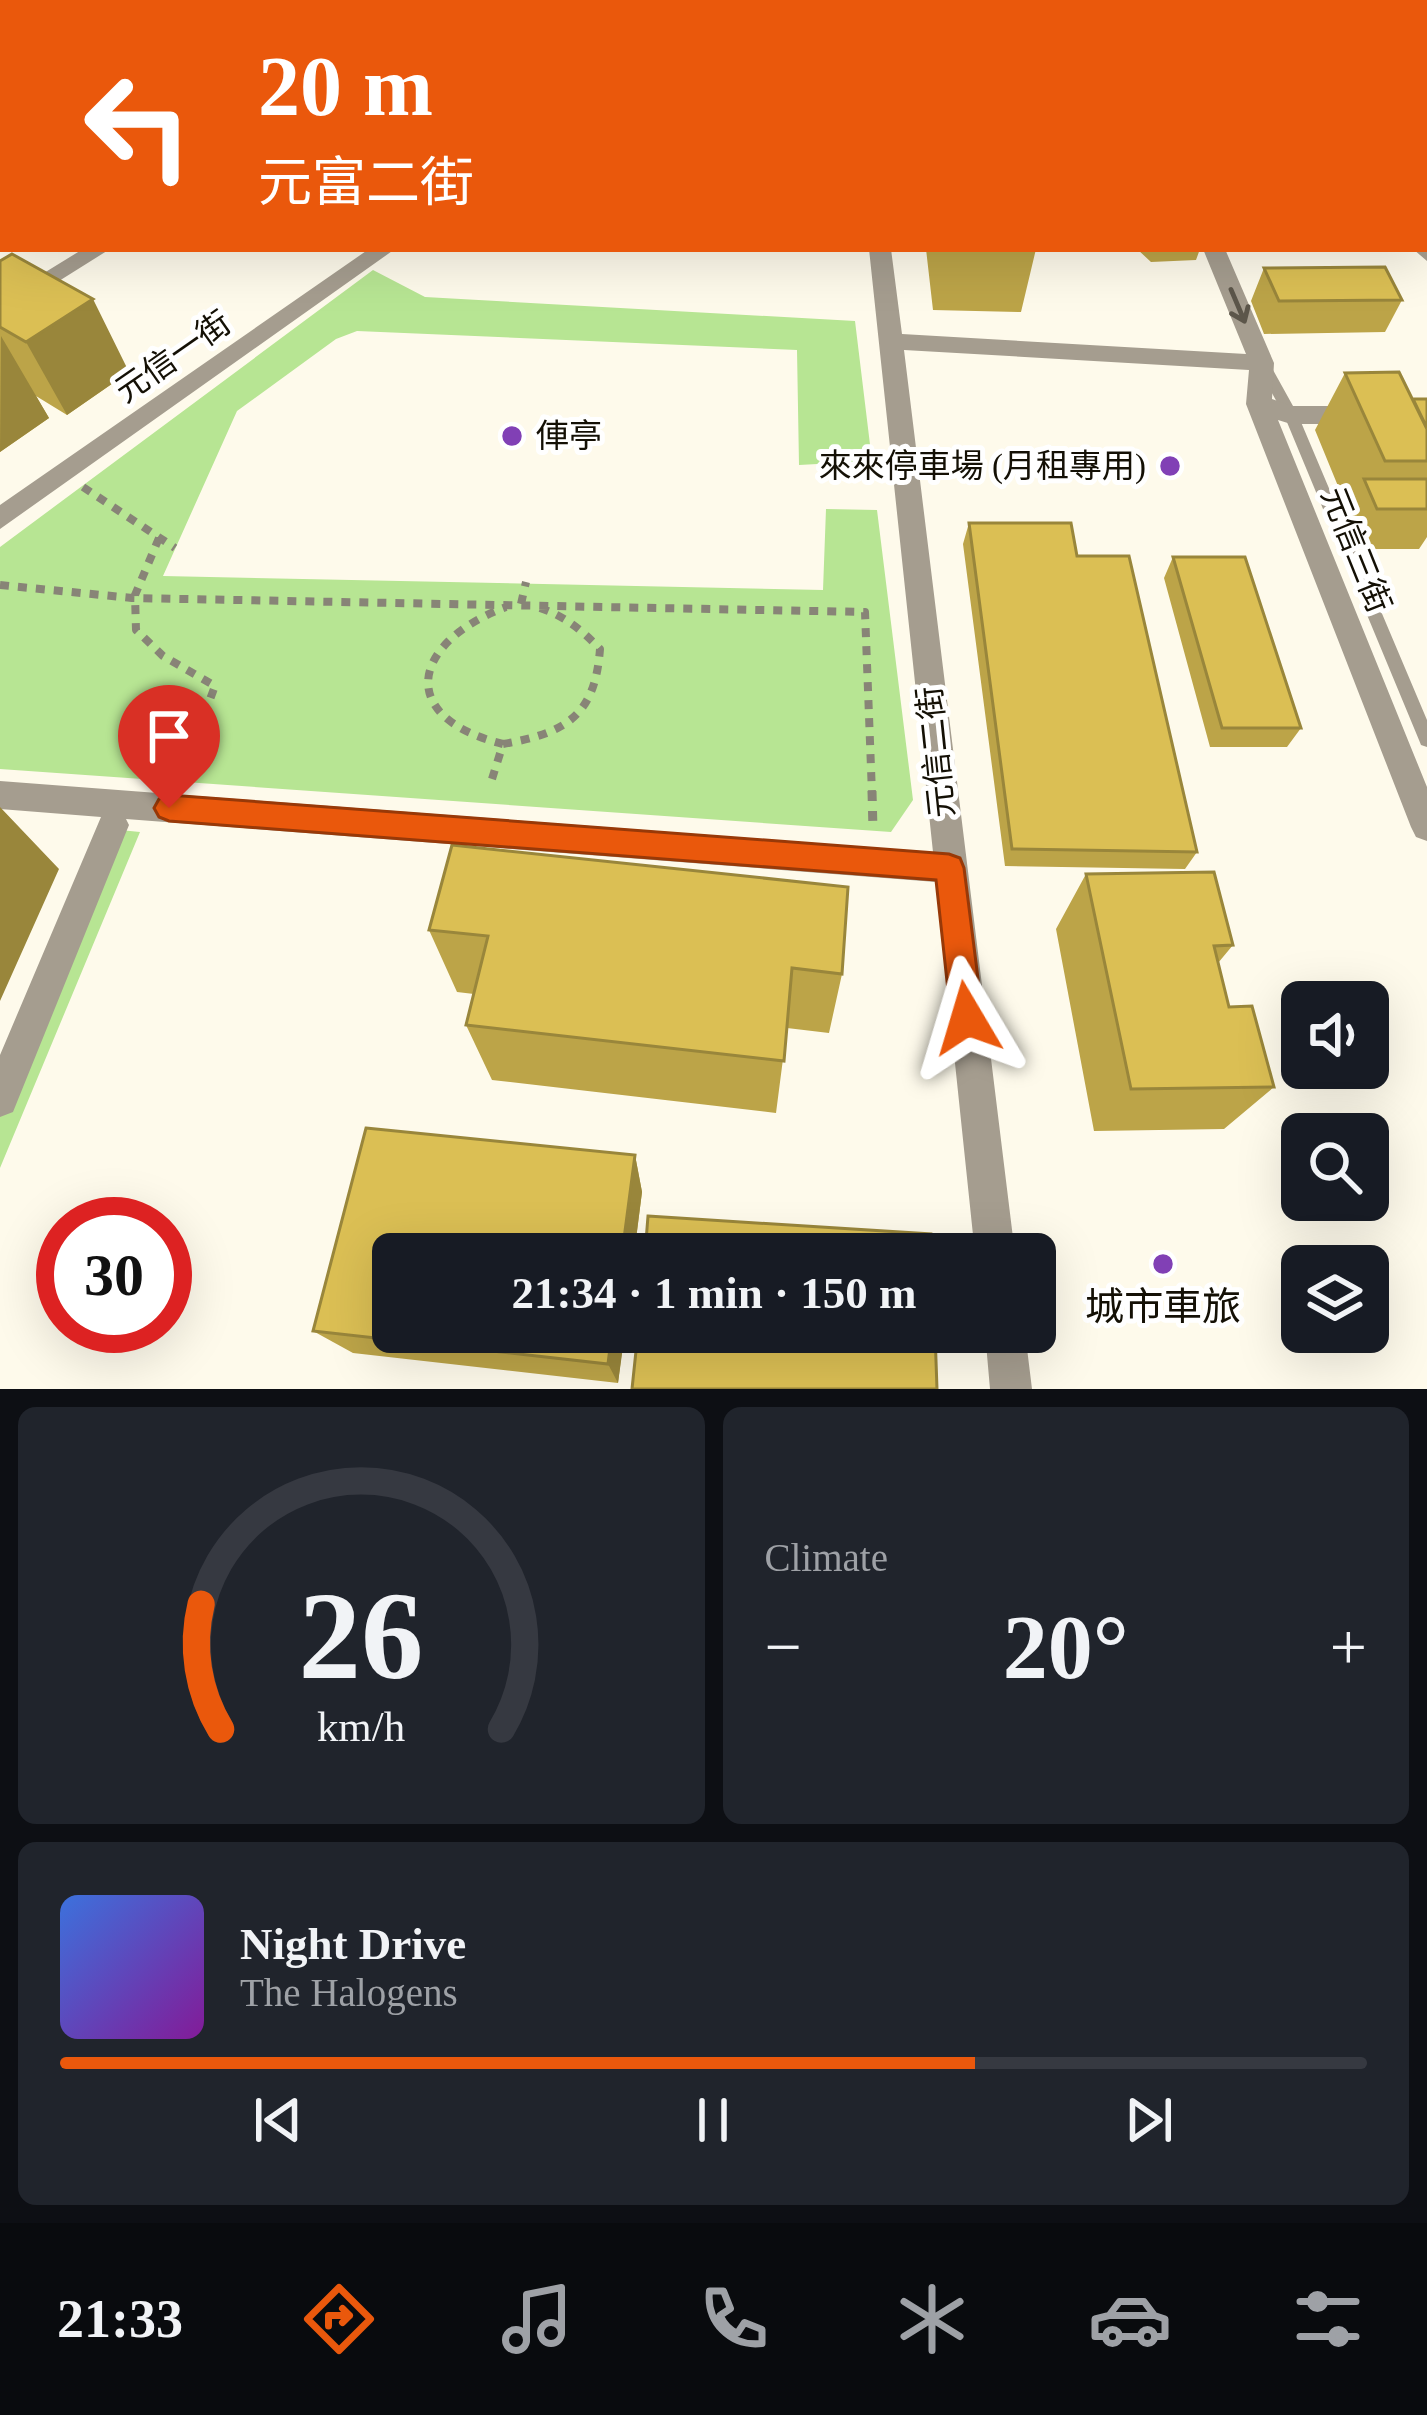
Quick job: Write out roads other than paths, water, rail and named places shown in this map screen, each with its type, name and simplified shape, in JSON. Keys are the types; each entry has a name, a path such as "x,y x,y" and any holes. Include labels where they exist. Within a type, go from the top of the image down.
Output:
{"street":[{"path":"0,310 94,252"},
{"name":"元信一街","path":"0,520 380,252"},
{"name":"元信二街","path":"880,252 992,1233"},
{"path":"890,340 1262,363 1215,252"},
{"name":"元信三街","path":"1262,363 1259,404 1427,827"},
{"path":"1259,404 1291,415 1385,425 1427,416"},
{"path":"0,796 949,868"},
{"path":"0,1099 113,825"},
{"path":"1007,1353 1011,1389"}],"lane":[{"path":"1262,363 1291,415 1427,740"}],"place":[{"name":"俥亭","path":"512,436"},
{"name":"來來停車場 (月租專用)","path":"1170,466"},
{"name":"城市車旅","path":"1163,1264"}]}
